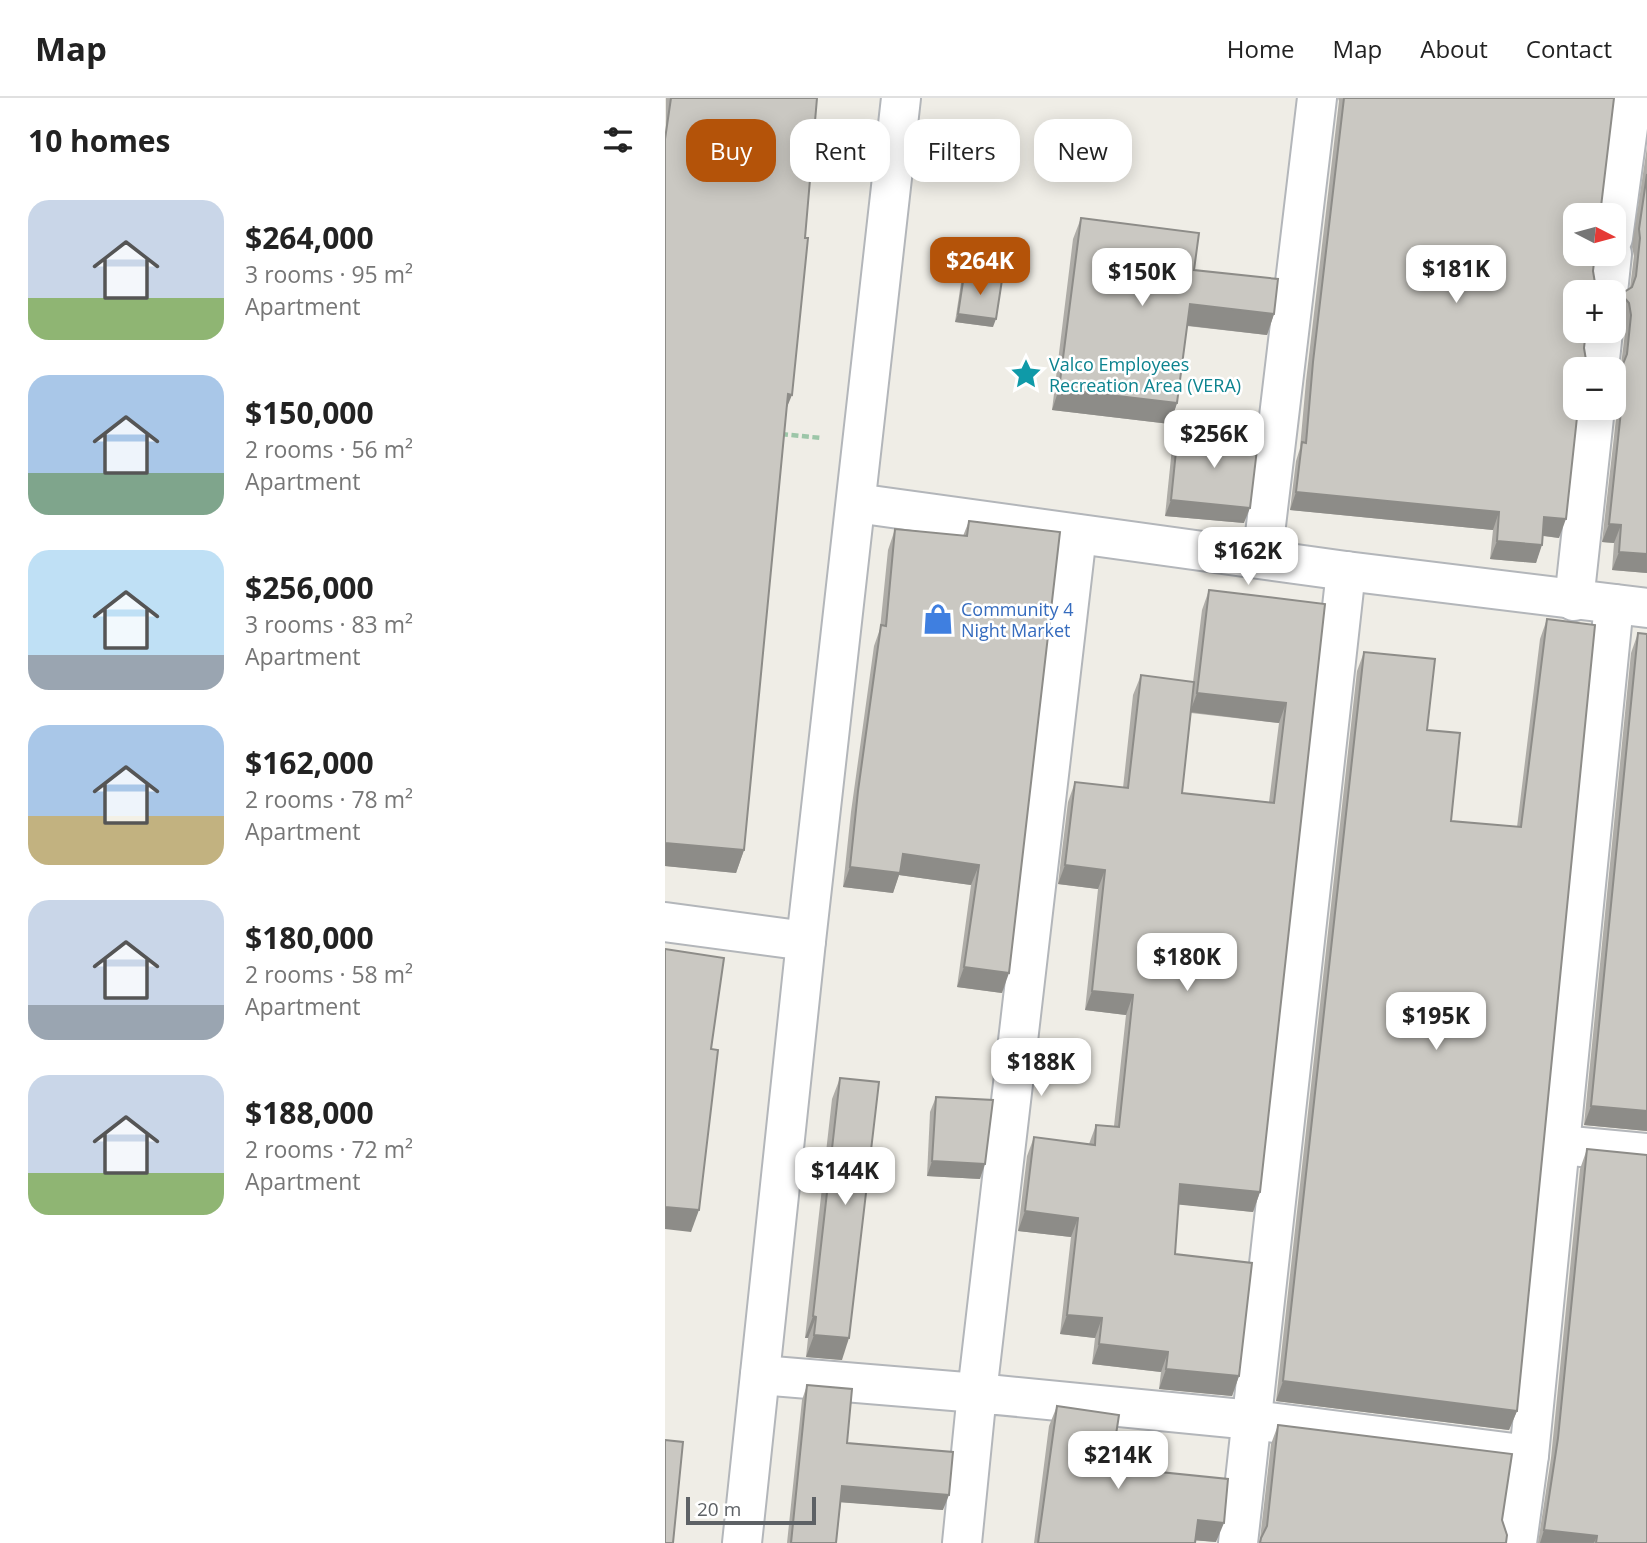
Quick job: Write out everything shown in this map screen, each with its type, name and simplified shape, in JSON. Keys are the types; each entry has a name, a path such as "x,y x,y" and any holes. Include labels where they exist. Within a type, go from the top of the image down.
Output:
{"street":[{"path":"743,1543 806,941 901,98"},
{"path":"1262,559 1317,98"},
{"path":"1618,203 1632,98"},
{"path":"1574,601 1594,420"},
{"path":"856,503 1346,571 1630,606 1560,1145 1529,1455 1517,1543"},
{"path":"962,1543 1077,534"},
{"path":"1238,1543 1346,571"},
{"path":"665,922 806,941"},
{"path":"1560,1145 1647,1153"},
{"path":"760,1375 1252,1420 1529,1455"}],"path":[{"path":"771,433 864,443"}],"building":[{"path":"671,98 817,98 815,119 790,119 790,182 810,182 805,238 808,238 792,395 788,394 744,850 665,843 665,139"},
{"path":"1344,98 1614,98 1601,203 1563,203 1563,266 1594,266 1594,280 1563,280 1563,343 1585,343 1586,357 1563,357 1563,420 1577,420 1566,519 1544,517 1542,545 1497,541 1499,512 1296,492 1302,442 1306,443"},
{"path":"1647,174 1647,554 1619,552 1621,525 1609,524 1620,420 1626,420 1626,357 1631,315 1626,291 1632,287 1636,276"},
{"path":"1081,218 1199,233 1194,270 1278,279 1274,314 1190,304 1177,403 1059,389"},
{"path":"964,275 1002,280 996,319 958,314"},
{"path":"1178,432 1258,441 1250,508 1171,500"},
{"path":"969,521 1060,532 1009,973 964,967 979,865 903,854 900,873 850,867 881,625 886,626 895,529 967,536"},
{"path":"1209,590 1325,604 1260,1192 1180,1184 1175,1254 1252,1263 1239,1376 1166,1369 1168,1352 1099,1344 1102,1318 1067,1315 1078,1218 1025,1211 1034,1137 1095,1145 1096,1125 1119,1127 1133,995 1092,991 1105,870 1065,865 1075,782 1128,788 1141,675 1194,682 1182,793 1274,803 1286,703 1197,693"},
{"path":"1547,619 1595,625 1517,1411 1283,1381 1364,652 1435,659 1427,730 1460,733 1451,821 1521,827"},
{"path":"1638,633 1647,634 1647,1111 1591,1106"},
{"path":"665,949 724,958 711,1049 718,1050 699,1210 665,1207"},
{"path":"840,1078 879,1082 849,1338 814,1335 816,1317 813,1316"},
{"path":"936,1097 993,1100 985,1164 932,1161"},
{"path":"1587,1149 1647,1155 1647,1543 1596,1543 1597,1536 1544,1530 1558,1438"},
{"path":"807,1385 852,1389 847,1443 953,1452 949,1495 842,1486 836,1543 791,1543"},
{"path":"1057,1406 1119,1415 1111,1467 1228,1479 1224,1523 1198,1520 1195,1543 1038,1543"},
{"path":"1278,1425 1512,1454 1502,1520 1507,1535 1506,1543 1260,1543 1267,1526"},
{"path":"665,1440 683,1442 673,1543 665,1543"}],"place":[{"name":"Valco Employees Recreation Area (VERA)","path":"1026,374"},
{"name":"Community 4 Night Market","path":"938,619"}]}
